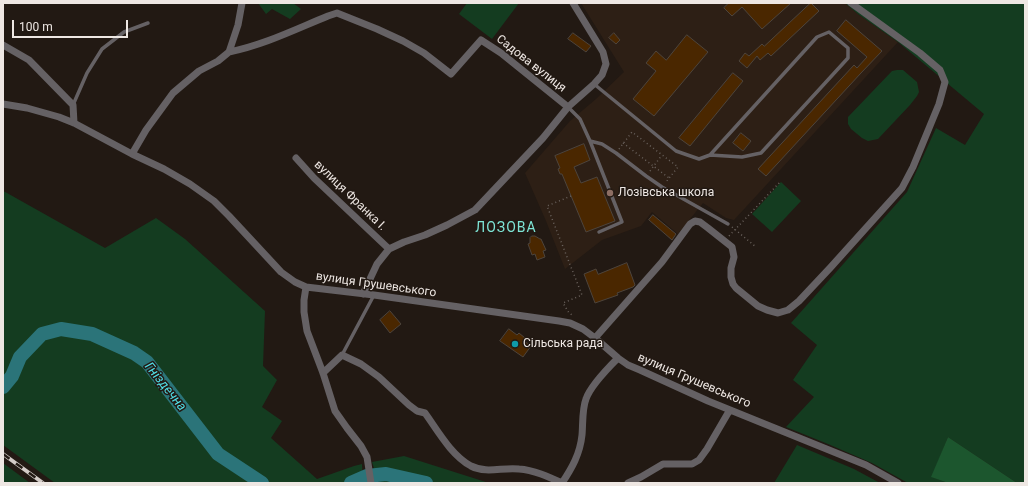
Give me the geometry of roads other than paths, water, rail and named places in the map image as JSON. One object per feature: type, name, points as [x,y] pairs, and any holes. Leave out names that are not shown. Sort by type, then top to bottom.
[{"type":"street","points":[[132,154],[146,130],[173,93],[199,71],[218,61],[229,52],[238,25],[242,3]]},
{"type":"street","points":[[363,294],[377,264],[389,249],[425,235],[475,210],[543,138],[568,107],[602,75],[606,64],[603,52],[573,3]]},
{"type":"street","points":[[595,338],[662,262],[690,224],[695,221],[700,222],[732,247],[734,257],[730,277],[732,284],[758,306],[778,313],[788,310],[799,301],[902,188],[913,168],[939,104],[945,82],[940,70],[920,53],[852,3]]},
{"type":"street","name":"Садова вулиця","points":[[229,52],[245,49],[337,13],[403,41],[424,53],[451,74],[481,40],[501,53],[568,107]]},
{"type":"street","points":[[3,45],[29,60],[73,105],[74,123]]},
{"type":"street","name":"вулиця Грушевського","points":[[3,104],[27,108],[74,123],[190,184],[214,202],[229,216],[281,272],[295,282],[306,287],[374,295],[559,321],[570,324],[582,329],[595,338],[628,365],[730,410],[866,465],[898,483]]},
{"type":"street","name":"вулиця Франка І.","points":[[296,158],[314,178],[389,249]]},
{"type":"street","points":[[306,287],[304,312],[307,330],[335,411],[346,428],[361,446],[367,457],[371,483]]},
{"type":"street","points":[[323,373],[342,355],[361,364],[379,376],[409,405],[425,413],[457,455],[470,465],[482,470],[509,468],[520,469],[535,472],[562,483],[578,456],[582,437],[585,400],[589,392],[618,358]]},
{"type":"street","points":[[628,483],[641,478],[663,464],[692,464],[699,460],[730,410]]},
{"type":"lane","points":[[73,105],[87,73],[102,49],[124,32],[148,23]]},
{"type":"lane","points":[[594,84],[676,151],[699,159],[710,155],[742,157],[761,153],[848,58],[848,48],[829,32],[816,37],[710,155]]},
{"type":"lane","points":[[568,107],[580,120],[590,141],[622,222],[599,232]]},
{"type":"lane","points":[[590,141],[602,144],[662,187],[728,224]]},
{"type":"lane","points":[[342,355],[374,295]]},
{"type":"waterway","name":"Гніздечна","points":[[3,387],[12,376],[20,357],[42,334],[61,329],[92,334],[134,353],[147,362],[218,454],[262,483]]},
{"type":"waterway","name":"Гніздечна","points":[[351,483],[367,476],[386,474],[426,483]]},
{"type":"railway","points":[[3,454],[43,483]]},
{"type":"place","name":"Лозівська школа","points":[[610,193]]},
{"type":"place","name":"Сільська рада","points":[[515,344]]},
{"type":"district","name":"ЛОЗОВА","points":[[506,228]]}]
